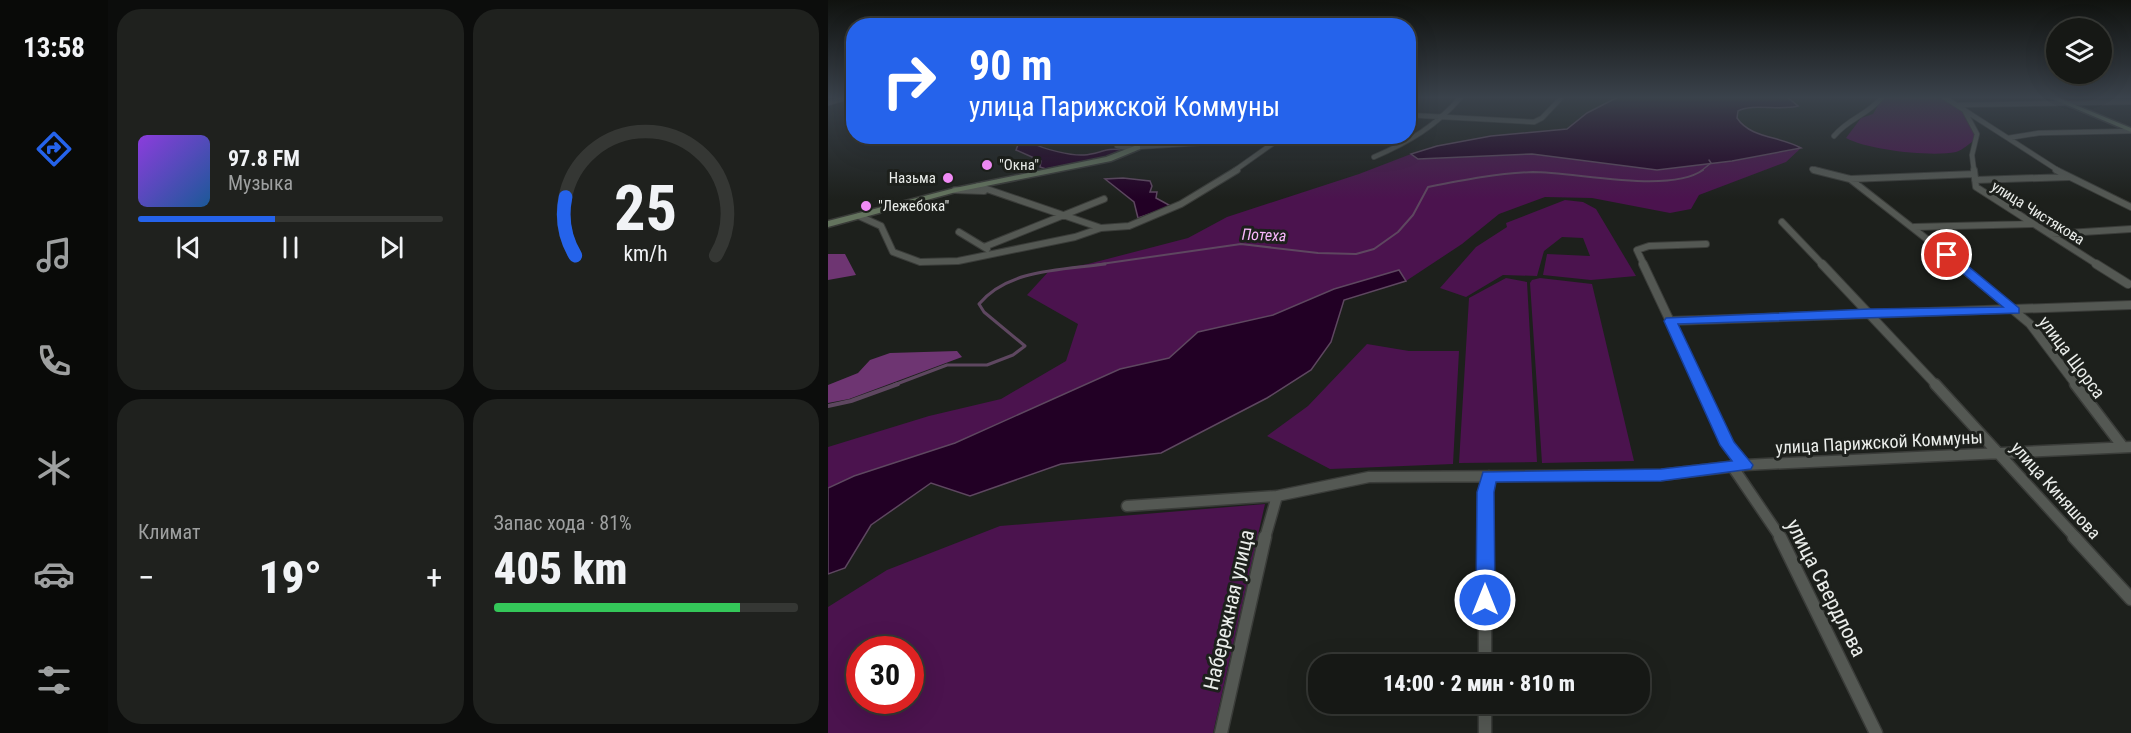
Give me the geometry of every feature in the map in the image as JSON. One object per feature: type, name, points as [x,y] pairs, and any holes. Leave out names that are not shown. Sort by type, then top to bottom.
[{"type":"street","points":[[1834,136],[1838,131]]},
{"type":"street","name":"улица Чистякова","points":[[1975,131],[1976,145],[1972,155],[1978,189],[2128,284]]},
{"type":"street","points":[[1998,131],[2038,160],[2131,207]]},
{"type":"street","points":[[2008,138],[2038,133],[2121,131]]},
{"type":"street","points":[[1117,144],[1116,146],[1136,148],[1189,144]]},
{"type":"street","points":[[828,224],[955,190],[1108,159],[1142,144]]},
{"type":"street","points":[[859,216],[881,226],[893,252],[920,262],[958,261],[1074,237],[1101,228],[1129,226],[1192,196],[1259,156],[1274,144]]},
{"type":"street","points":[[1374,157],[1406,144]]},
{"type":"street","points":[[1812,170],[1850,178],[2073,176]]},
{"type":"street","name":"улица Щорса","points":[[1850,178],[1914,227],[2030,324],[2127,447]]},
{"type":"street","points":[[978,186],[987,191],[1101,228]]},
{"type":"street","points":[[955,190],[987,191]]},
{"type":"street","points":[[984,247],[1104,199]]},
{"type":"street","name":"улица Киняшова","points":[[1782,222],[2001,453],[2131,599]]},
{"type":"street","points":[[1914,227],[2032,224]]},
{"type":"street","points":[[2049,234],[2131,229]]},
{"type":"street","points":[[959,232],[992,253]]},
{"type":"street","points":[[1706,244],[1649,246],[1637,250],[1728,445],[1745,465]]},
{"type":"street","points":[[1670,321],[2131,305]]},
{"type":"street","name":"улица Парижской Коммуны","points":[[1127,506],[1277,496],[1369,477],[1661,475],[1745,465],[2127,447]]},
{"type":"street","name":"улица Свердлова","points":[[1732,466],[1784,542],[1876,733]]},
{"type":"street","points":[[1485,654],[1485,492],[1489,476]]},
{"type":"street","name":"Набережная улица","points":[[1221,733],[1273,503],[1277,496]]},
{"type":"street","points":[[1485,714],[1485,733]]},
{"type":"shaded area","points":[[1543,131],[1752,131],[1801,148],[1732,161],[1657,170],[1532,154],[1418,159],[1411,154],[1437,146],[1491,136]]},
{"type":"shaded area","points":[[1851,131],[1973,131],[1976,139],[1956,152],[1931,154],[1884,149],[1846,138]]},
{"type":"shaded area","points":[[1018,144],[1035,144],[1043,148],[1079,155],[1112,149],[1122,150],[1109,157],[1046,169],[1040,167],[1041,161],[1016,150]]},
{"type":"shaded area","points":[[1801,148],[1786,162],[1699,195],[1691,209],[1670,213],[1592,198],[1545,197],[1499,214],[1462,244],[1406,281],[1399,270],[1334,289],[1273,315],[1198,332],[1169,358],[1120,369],[955,443],[854,476],[828,488],[828,447],[929,416],[1001,399],[1066,361],[1078,324],[1027,295],[1049,271],[1088,264],[1188,238],[1227,217],[1359,174],[1411,154],[1418,159],[1532,154],[1711,163]]},
{"type":"shaded area","points":[[1105,179],[1150,181],[1152,186],[1150,192],[1157,192],[1156,198],[1169,205],[1167,208],[1138,218],[1134,202]]},
{"type":"shaded area","points":[[1565,200],[1583,202],[1596,209],[1636,276],[1591,280],[1543,275],[1547,254],[1590,256],[1583,238],[1562,237],[1544,251],[1537,276],[1503,275],[1466,297],[1440,288],[1476,247],[1507,227],[1506,223]]},
{"type":"shaded area","points":[[828,254],[845,254],[856,275],[828,280]]},
{"type":"shaded area","points":[[1399,270],[1406,281],[1344,300],[1331,342],[1311,370],[1267,398],[1161,453],[1061,464],[970,496],[931,483],[871,525],[845,568],[828,574],[828,488],[854,476],[955,443],[1120,369],[1169,358],[1198,332],[1273,315],[1334,289]]},
{"type":"shaded area","points":[[1506,278],[1527,282],[1537,462],[1459,463],[1469,298]]},
{"type":"shaded area","points":[[1540,278],[1592,284],[1634,461],[1542,463],[1530,283]]},
{"type":"shaded area","points":[[1367,344],[1409,351],[1459,351],[1453,464],[1330,469],[1267,436],[1308,406]]},
{"type":"shaded area","points":[[957,351],[962,357],[849,399],[828,403],[828,385],[858,373],[870,360],[890,353]]},
{"type":"shaded area","points":[[1265,504],[1213,733],[828,733],[828,607],[887,570],[1000,526]]},
{"type":"waterway","name":"Потеха","points":[[1701,171],[1711,163],[1709,160]]},
{"type":"waterway","name":"Потеха","points":[[1094,265],[1241,244],[1318,253],[1356,254],[1374,249],[1398,232],[1413,215],[1428,187],[1480,177],[1533,172],[1646,181],[1688,177],[1701,171]]},
{"type":"waterway","name":"Потеха","points":[[894,385],[947,365],[987,365],[1013,355],[1025,346],[984,312],[979,304],[991,292],[1005,284],[1037,273],[1105,264]]},
{"type":"waterway","name":"Потеха","points":[[828,406],[851,401],[898,384]]},
{"type":"place","name":"\"Окна\"","points":[[987,165]]},
{"type":"place","name":"Назьма","points":[[948,178]]},
{"type":"place","name":"\"Лежебока\"","points":[[866,206]]},
{"type":"route","points":[[1485,600],[1485,492],[1489,476],[1661,475],[1745,465],[1728,445],[1670,321],[1696,318],[2014,310],[1947,255]]}]
